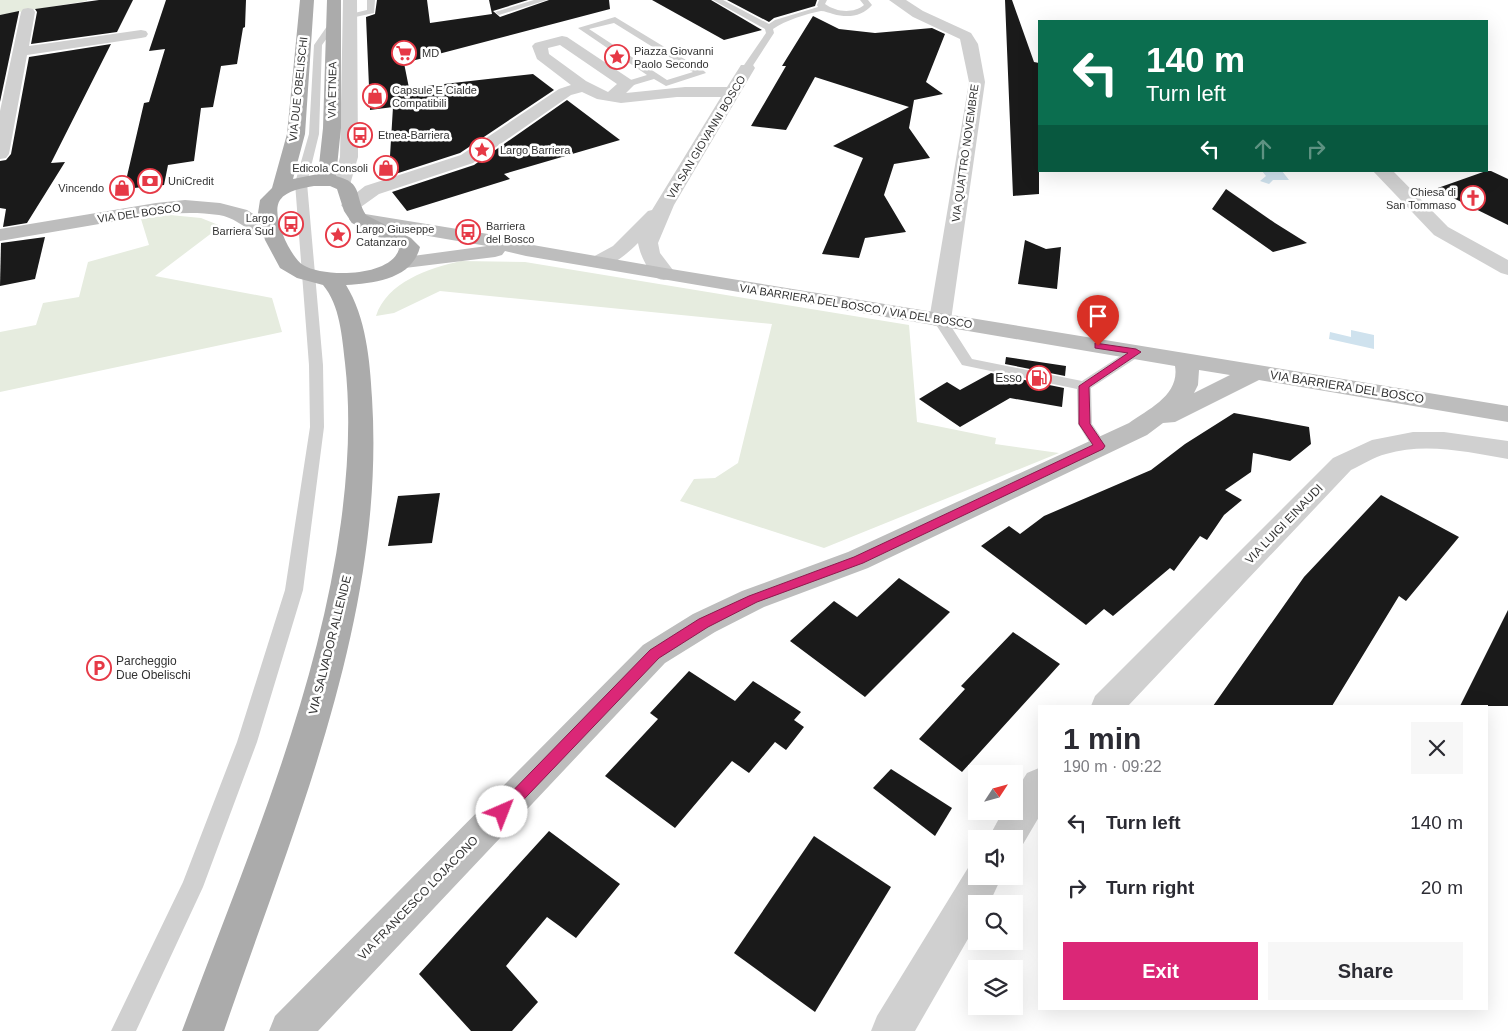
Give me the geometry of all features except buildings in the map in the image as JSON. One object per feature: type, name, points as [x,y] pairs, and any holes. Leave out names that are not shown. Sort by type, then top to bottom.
[{"type":"main road","name":"VIA DUE OBELISCHI","points":[[307,0],[296,134],[288,184],[270,200],[267,208],[273,235],[286,262],[293,268],[320,278]]},
{"type":"main road","name":"VIA ETNEA","points":[[334,0],[332,128],[327,162],[338,183]]},
{"type":"main road","points":[[288,184],[338,183],[349,191],[355,212],[373,228],[404,242],[410,247],[410,254],[370,291],[360,305],[351,325]]},
{"type":"main road","name":"VIA DEL BOSCO","points":[[0,235],[156,209],[185,206],[220,209],[240,214],[273,235]]},
{"type":"main road","points":[[355,212],[488,240],[526,250]]},
{"type":"main road","name":"VIA BARRIERA DEL BOSCO / VIA DEL BOSCO","points":[[526,250],[1186,360]]},
{"type":"main road","points":[[320,278],[358,278],[400,265],[480,252],[526,250]]},
{"type":"main road","name":"VIA SALVADOR ALLENDE","points":[[230,953],[302,754],[339,620],[355,532],[362,429],[360,384],[351,325],[340,288],[320,278]]},
{"type":"main road","name":"VIA BARRIERA DEL BOSCO","points":[[1186,360],[1508,414]]},
{"type":"main road","name":"VIA FRANCESCO LOJACONO","points":[[290,1031],[654,654],[704,623],[753,599],[858,560],[1138,429],[1176,400],[1185,386],[1188,376],[1186,360]]},
{"type":"main road","points":[[1138,429],[1257,372]]},
{"type":"main road","points":[[188,1031],[230,953]]},
{"type":"main road","points":[[203,1031],[230,953]]},
{"type":"street","points":[[338,183],[349,157],[350,0]]},
{"type":"street","name":"VIA QUATTRO NOVEMBRE","points":[[896,0],[918,14],[966,36],[970,44],[977,82],[940,320]]},
{"type":"street","points":[[0,154],[16,43],[28,12]]},
{"type":"street","points":[[16,43],[142,34]]},
{"type":"street","points":[[619,92],[594,93],[542,56],[540,46],[572,34],[619,92],[632,100],[669,92],[734,92]]},
{"type":"street","name":"VIA SAN GIOVANNI BOSCO","points":[[664,205],[748,68]]},
{"type":"street","points":[[355,212],[372,190],[467,159],[565,92],[584,87]]},
{"type":"street","points":[[338,183],[395,175],[459,157],[500,135]]},
{"type":"street","points":[[1383,172],[1441,231],[1508,269]]},
{"type":"street","points":[[598,262],[620,250],[664,205]]},
{"type":"street","points":[[664,205],[648,243],[650,254],[665,274]]},
{"type":"street","name":"VIA LUIGI EINAUDI","points":[[1107,705],[1342,464],[1380,446],[1420,440],[1457,441],[1508,450]]},
{"type":"street","points":[[1011,830],[1038,786]]},
{"type":"street","points":[[892,1031],[979,885]]},
{"type":"lane","points":[[349,17],[371,11],[371,0]]},
{"type":"lane","points":[[499,12],[544,0]]},
{"type":"lane","points":[[717,0],[769,28]]},
{"type":"lane","points":[[769,28],[778,22],[824,4],[840,13],[859,12],[868,5],[864,0]]},
{"type":"lane","points":[[572,34],[615,20],[701,72],[666,83],[619,92]]},
{"type":"lane","points":[[123,1031],[192,887],[247,742],[294,590],[317,427],[316,365],[311,311],[320,278],[288,184],[314,134],[318,45],[333,24]]},
{"type":"lane","points":[[304,28],[318,45]]},
{"type":"lane","points":[[748,68],[770,33],[769,28]]},
{"type":"lane","points":[[572,34],[666,83]]},
{"type":"lane","points":[[619,92],[655,76]]},
{"type":"lane","points":[[940,320],[967,362],[1084,386],[1136,352]]},
{"type":"lane","points":[[1084,386],[1085,424],[1099,446]]},
{"type":"shaded area","points":[[0,0],[87,0],[87,1],[0,15]]},
{"type":"shaded area","points":[[170,215],[201,218],[221,226],[155,276],[272,298],[282,332],[0,392],[0,332],[36,325],[43,303],[79,297],[88,262],[149,245],[141,219]]},
{"type":"shaded area","points":[[461,261],[525,262],[909,325],[917,422],[996,438],[995,444],[1059,453],[824,548],[680,501],[694,479],[715,478],[738,463],[772,324],[440,291],[394,313],[376,316],[381,304],[389,294],[411,278]]},
{"type":"water","points":[[1263,172],[1283,172],[1289,180],[1273,180],[1269,184],[1260,181],[1266,176]]},
{"type":"water","points":[[1351,330],[1374,335],[1374,349],[1329,339],[1330,332],[1351,337]]},
{"type":"place","name":"MD","points":[[404,53]]},
{"type":"place","name":"Piazza Giovanni Paolo Secondo","points":[[617,57]]},
{"type":"place","name":"Capsule E Cialde Compatibili","points":[[375,96]]},
{"type":"place","name":"Etnea-Barriera","points":[[360,135]]},
{"type":"place","name":"Largo Barriera","points":[[482,150]]},
{"type":"place","name":"Edicola Consoli","points":[[386,168]]},
{"type":"place","name":"UniCredit","points":[[150,181]]},
{"type":"place","name":"Vincendo","points":[[122,188]]},
{"type":"place","name":"Chiesa di San Tommaso","points":[[1473,198]]},
{"type":"place","name":"Largo Barriera Sud","points":[[291,224]]},
{"type":"place","name":"Barriera del Bosco","points":[[468,232]]},
{"type":"place","name":"Largo Giuseppe Catanzaro","points":[[338,235]]},
{"type":"place","name":"Esso","points":[[1039,378]]},
{"type":"place","name":"Parcheggio Due Obelischi","points":[[99,668]]},
{"type":"route","points":[[502,812],[654,654],[704,623],[753,599],[858,560],[1099,446],[1085,424],[1084,386],[1136,352],[1098,346]]}]
